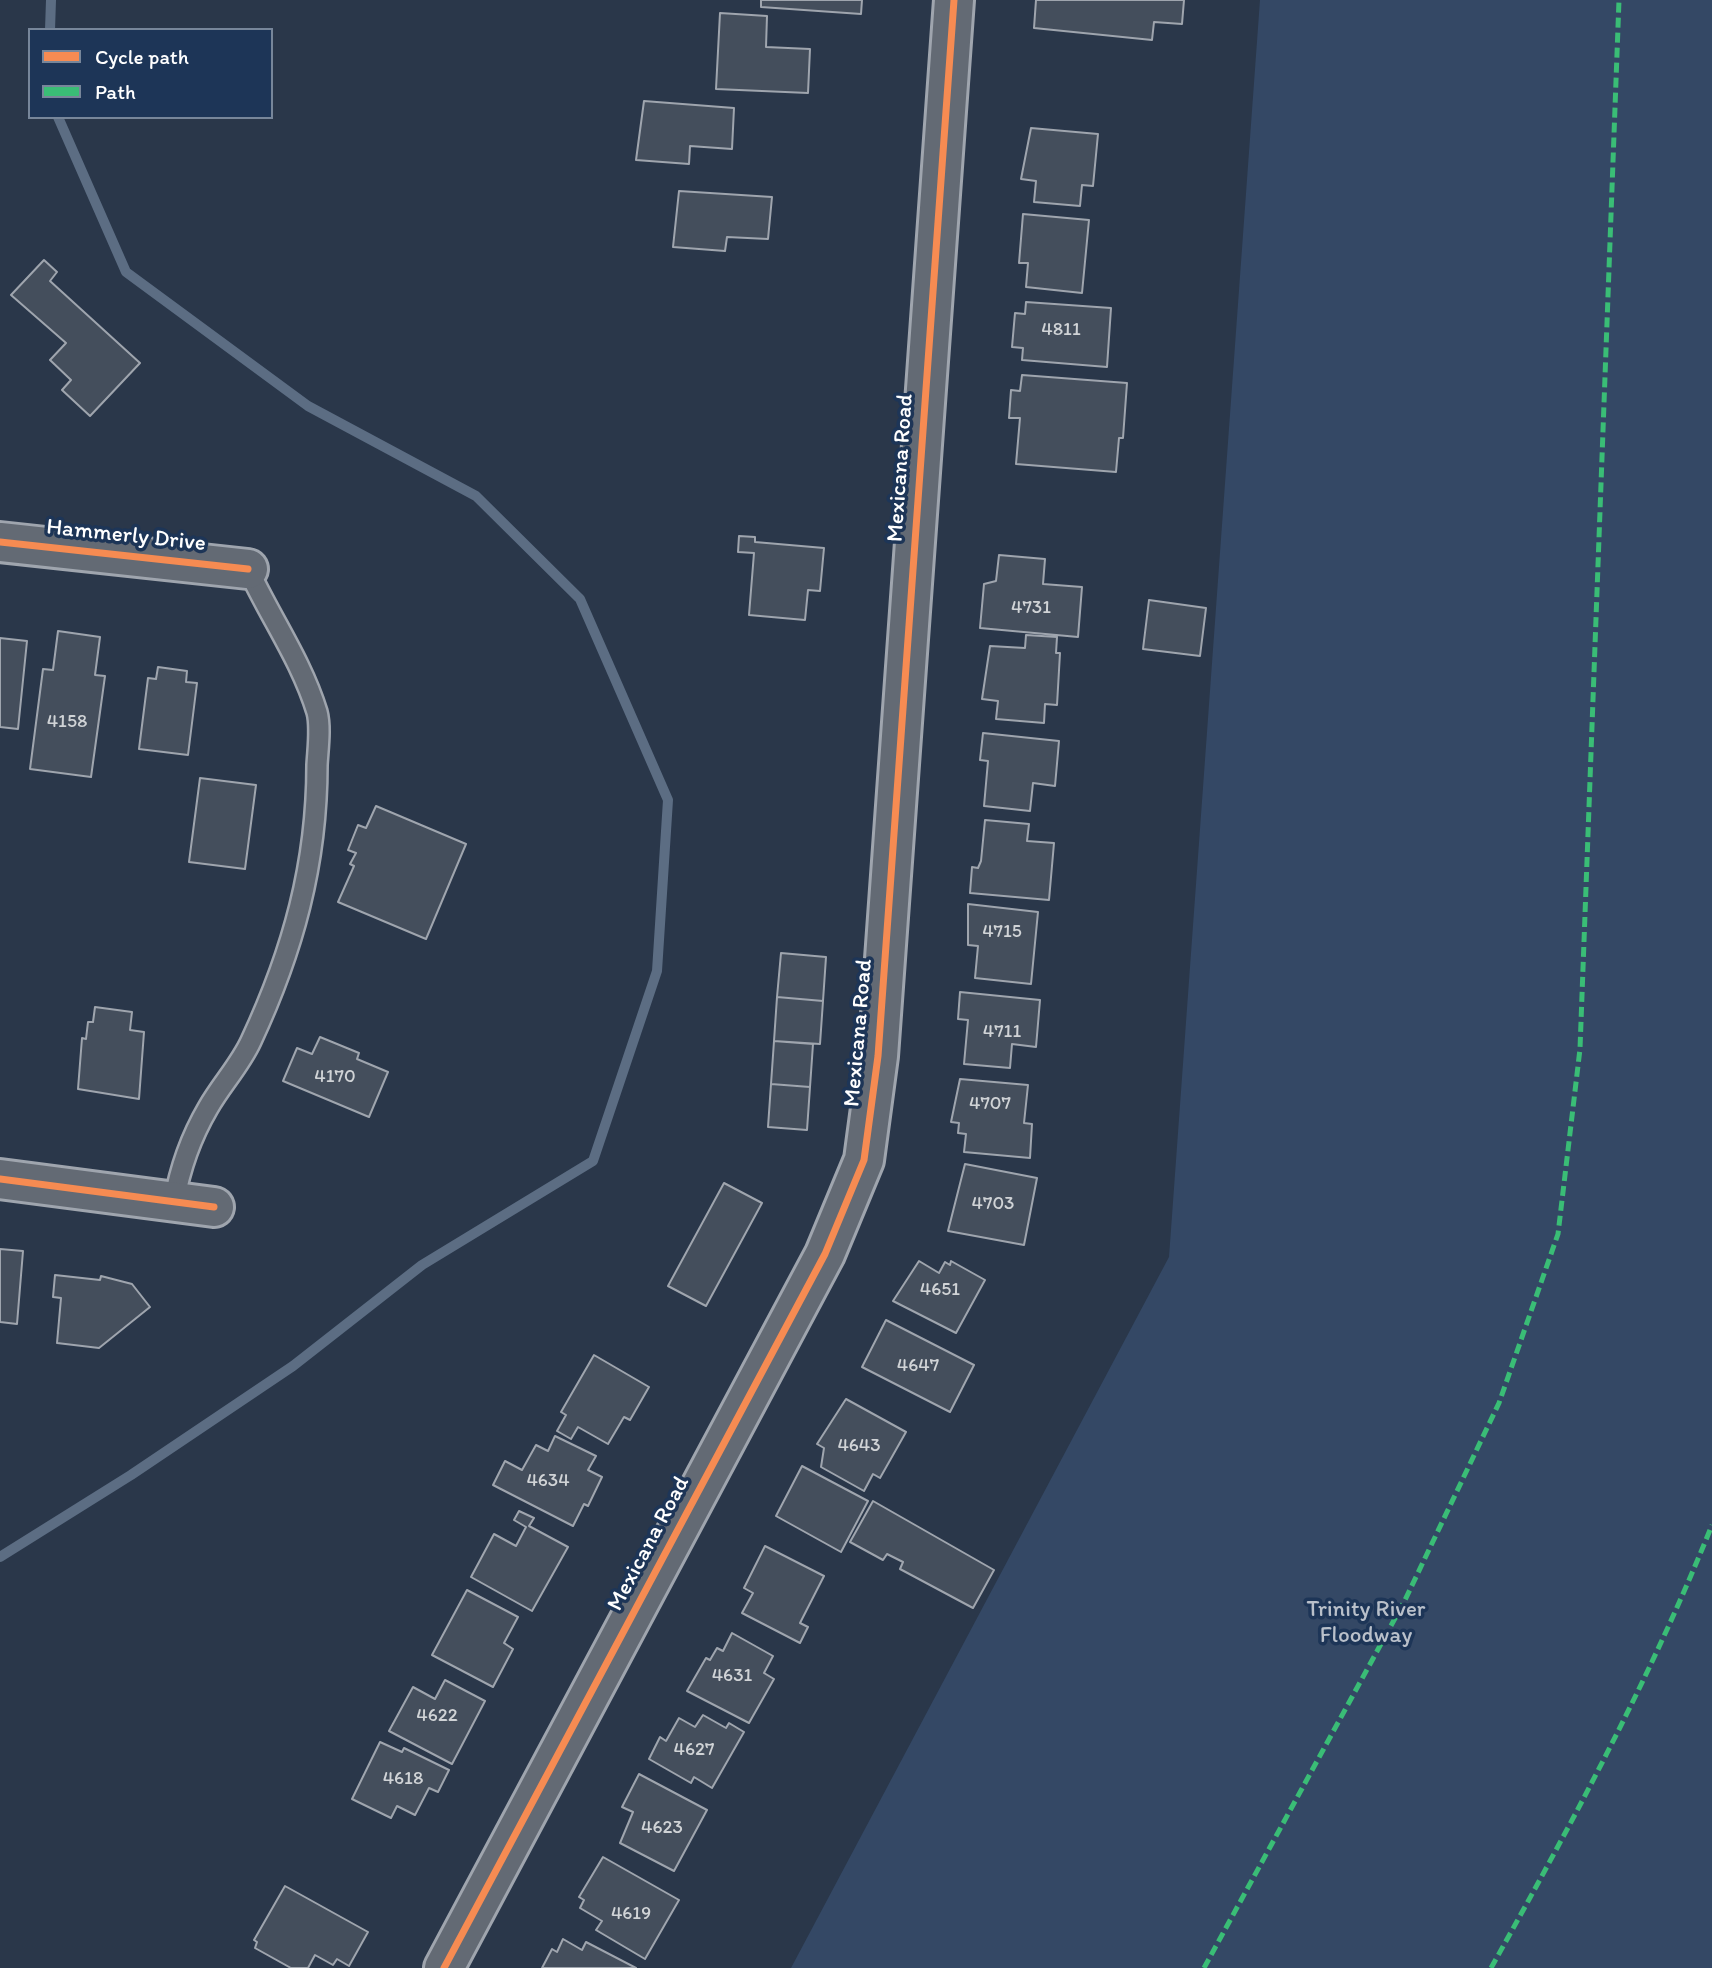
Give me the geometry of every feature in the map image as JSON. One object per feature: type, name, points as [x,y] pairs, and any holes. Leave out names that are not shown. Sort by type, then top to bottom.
[{"type":"street","name":"Mexicana Road","points":[[444,1968],[825,1254],[864,1160],[878,1056],[954,0]]},
{"type":"street","name":"Hammerly Drive","points":[[0,542],[248,569]]},
{"type":"street","points":[[0,1179],[214,1207]]},
{"type":"lane","points":[[174,1202],[180,1169],[208,1108],[250,1044],[282,967],[307,879],[317,787],[318,715],[297,658],[270,616],[248,569]]},
{"type":"green space","name":"Trinity River Floodway","points":[[1260,0],[1712,0],[1712,1968],[791,1968],[1169,1257]]},
{"type":"building","points":[[761,0],[862,0],[861,14],[761,7]]},
{"type":"building","points":[[1036,0],[1184,0],[1182,24],[1154,22],[1152,40],[1034,28]]},
{"type":"building","points":[[720,13],[767,16],[766,47],[810,49],[808,93],[716,89]]},
{"type":"building","points":[[644,101],[734,108],[732,149],[690,146],[689,164],[636,160]]},
{"type":"building","points":[[1031,128],[1098,134],[1093,186],[1082,185],[1080,206],[1034,202],[1036,181],[1021,179]]},
{"type":"building","points":[[679,191],[772,197],[768,239],[727,237],[725,251],[673,247]]},
{"type":"building","points":[[1023,214],[1089,220],[1082,293],[1026,287],[1028,263],[1019,263]]},
{"type":"building","points":[[44,260],[57,272],[50,281],[140,363],[90,416],[62,390],[71,380],[50,360],[66,343],[11,295]]},
{"type":"building","points":[[1026,302],[1111,308],[1107,367],[1022,360],[1023,348],[1012,347],[1015,313],[1025,314]]},
{"type":"building","points":[[1022,375],[1127,383],[1123,438],[1119,438],[1116,472],[1016,464],[1020,418],[1009,418],[1011,390],[1020,391]]},
{"type":"building","points":[[739,536],[755,537],[755,542],[824,548],[820,591],[808,590],[805,620],[749,615],[754,553],[738,552]]},
{"type":"building","points":[[999,555],[1045,559],[1043,584],[1082,587],[1078,637],[980,628],[984,584],[996,581]]},
{"type":"building","points":[[1149,600],[1206,608],[1200,656],[1143,649]]},
{"type":"building","points":[[58,631],[100,637],[95,675],[105,676],[91,777],[30,769],[43,669],[53,670]]},
{"type":"building","points":[[1026,635],[1057,637],[1056,653],[1060,653],[1057,705],[1045,704],[1044,723],[996,719],[998,701],[982,699],[990,646],[1025,648]]},
{"type":"building","points":[[0,638],[27,641],[18,729],[0,727]]},
{"type":"building","points":[[158,667],[187,671],[186,682],[197,683],[188,755],[139,749],[148,678],[156,679]]},
{"type":"building","points":[[983,733],[1059,741],[1055,786],[1033,783],[1030,811],[984,806],[988,761],[980,760]]},
{"type":"building","points":[[200,778],[256,785],[245,869],[189,862]]},
{"type":"building","points":[[376,806],[466,844],[426,939],[338,902],[354,866],[350,864],[356,853],[348,850],[358,825],[366,828]]},
{"type":"building","points":[[985,820],[1029,824],[1027,841],[1054,843],[1049,900],[970,893],[972,867],[978,868],[981,861]]},
{"type":"building","points":[[968,904],[1038,912],[1031,984],[975,978],[978,946],[968,945]]},
{"type":"building","points":[[781,953],[826,957],[823,1001],[777,997]]},
{"type":"building","points":[[960,992],[1040,1000],[1036,1047],[1012,1044],[1010,1068],[964,1064],[968,1020],[958,1019]]},
{"type":"building","points":[[777,997],[823,1001],[820,1044],[774,1041]]},
{"type":"building","points":[[95,1007],[132,1012],[130,1030],[144,1032],[139,1099],[78,1089],[82,1038],[86,1039],[88,1022],[93,1022]]},
{"type":"building","points":[[320,1037],[359,1053],[357,1059],[388,1072],[369,1117],[283,1081],[297,1048],[312,1054]]},
{"type":"building","points":[[774,1041],[813,1044],[810,1087],[771,1084]]},
{"type":"building","points":[[960,1079],[1028,1085],[1024,1123],[1032,1124],[1030,1158],[964,1152],[966,1134],[958,1133],[959,1123],[951,1122]]},
{"type":"building","points":[[771,1084],[810,1087],[807,1130],[768,1127]]},
{"type":"building","points":[[965,1164],[1037,1178],[1024,1245],[948,1231]]},
{"type":"building","points":[[724,1183],[762,1203],[706,1306],[668,1286]]},
{"type":"building","points":[[0,1249],[23,1251],[17,1324],[0,1322]]},
{"type":"building","points":[[919,1261],[939,1273],[945,1262],[950,1265],[951,1261],[985,1280],[956,1333],[893,1301]]},
{"type":"building","points":[[55,1275],[100,1280],[101,1276],[132,1284],[150,1307],[99,1348],[57,1343],[61,1298],[53,1297]]},
{"type":"building","points":[[886,1320],[974,1365],[950,1412],[862,1367]]},
{"type":"building","points":[[594,1355],[649,1387],[630,1420],[624,1417],[608,1444],[578,1427],[571,1439],[557,1431],[566,1415],[561,1412]]},
{"type":"building","points":[[846,1399],[906,1432],[880,1478],[873,1474],[864,1491],[821,1467],[824,1448],[817,1444]]},
{"type":"building","points":[[555,1436],[596,1456],[588,1470],[602,1477],[588,1506],[584,1504],[573,1526],[493,1485],[505,1461],[522,1470],[536,1445],[548,1451]]},
{"type":"building","points":[[802,1466],[868,1501],[841,1552],[776,1516]]},
{"type":"building","points":[[873,1501],[994,1570],[973,1608],[900,1569],[903,1562],[887,1554],[883,1560],[850,1542]]},
{"type":"building","points":[[519,1511],[534,1518],[529,1526],[568,1547],[532,1611],[471,1577],[494,1534],[516,1546],[526,1527],[514,1520]]},
{"type":"building","points":[[765,1546],[824,1576],[800,1623],[808,1627],[800,1643],[742,1613],[753,1593],[744,1588]]},
{"type":"building","points":[[467,1590],[518,1617],[504,1643],[513,1649],[493,1687],[432,1655]]},
{"type":"building","points":[[732,1633],[773,1656],[764,1673],[774,1679],[749,1723],[687,1691],[706,1658],[710,1660],[717,1648],[723,1651]]},
{"type":"building","points":[[445,1680],[485,1701],[452,1764],[389,1731],[413,1687],[435,1699]]},
{"type":"building","points":[[703,1715],[726,1728],[729,1723],[744,1732],[712,1788],[694,1777],[691,1783],[649,1759],[660,1737],[666,1741],[679,1718],[695,1727]]},
{"type":"building","points":[[380,1742],[402,1752],[404,1748],[449,1770],[438,1792],[429,1788],[415,1815],[397,1806],[391,1818],[352,1799]]},
{"type":"building","points":[[639,1774],[707,1810],[674,1871],[620,1843],[633,1812],[622,1807]]},
{"type":"building","points":[[603,1857],[679,1900],[645,1959],[596,1930],[602,1921],[580,1908],[584,1900],[579,1897]]},
{"type":"building","points":[[285,1886],[368,1932],[349,1966],[337,1959],[333,1965],[315,1955],[308,1968],[291,1968],[255,1948],[257,1942],[254,1940]]},
{"type":"building","points":[[563,1939],[582,1950],[586,1942],[636,1968],[542,1968],[552,1949],[557,1952]]},
{"type":"waterway","points":[[50,28],[51,0]]},
{"type":"waterway","points":[[0,1557],[131,1475],[293,1366],[422,1265],[593,1161],[657,971],[668,800],[580,599],[476,496],[308,406],[126,272],[59,119]]},
{"type":"marked path","points":[[1204,1968],[1405,1600],[1499,1403],[1558,1234],[1580,1049],[1619,0]]},
{"type":"marked path","points":[[1491,1968],[1609,1750],[1663,1639],[1712,1525]]},
{"type":"cycle path","points":[[444,1968],[825,1254],[864,1160],[878,1056],[954,0]]},
{"type":"cycle path","points":[[0,542],[248,569]]},
{"type":"cycle path","points":[[0,1179],[214,1207]]}]
